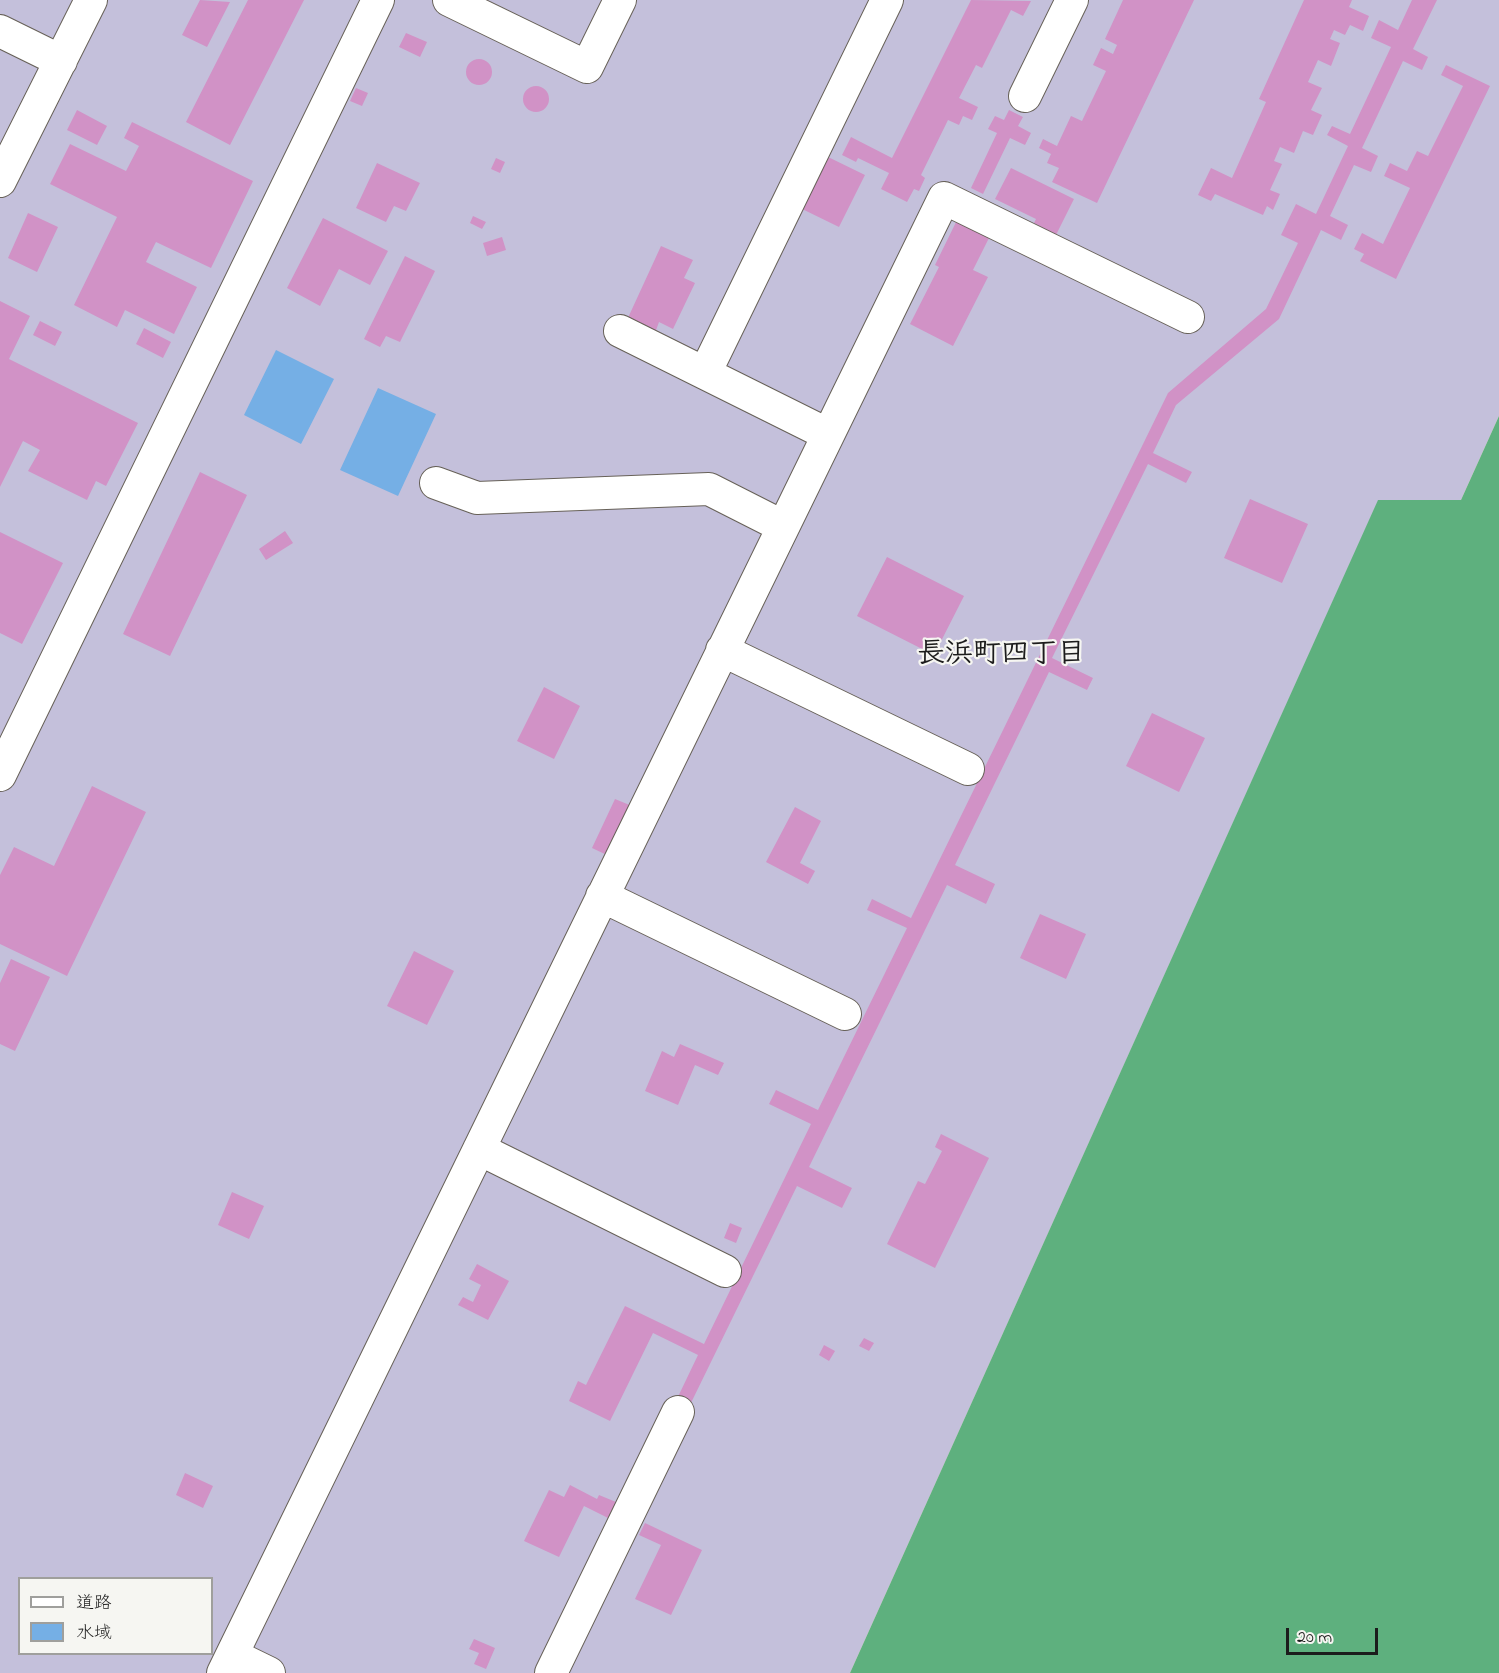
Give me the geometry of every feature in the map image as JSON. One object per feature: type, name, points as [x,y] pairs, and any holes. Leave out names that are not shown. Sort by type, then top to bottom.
[{"type":"lane","points":[[0,182],[91,0]]},
{"type":"lane","points":[[0,775],[378,0]]},
{"type":"lane","points":[[449,0],[587,67],[620,0]]},
{"type":"lane","points":[[705,373],[887,0]]},
{"type":"lane","points":[[1025,96],[1072,0]]},
{"type":"lane","points":[[0,31],[61,61]]},
{"type":"lane","points":[[268,1673],[227,1664],[944,198],[1188,317]]},
{"type":"lane","points":[[620,331],[827,434]]},
{"type":"lane","points":[[436,483],[477,498],[709,489],[782,526]]},
{"type":"lane","points":[[722,650],[968,769]]},
{"type":"lane","points":[[602,896],[844,1014]]},
{"type":"lane","points":[[479,1149],[725,1271]]},
{"type":"lane","points":[[551,1673],[678,1412]]},
{"type":"shaded area","points":[[0,0],[1499,0],[1499,416],[1461,500],[1378,501],[850,1673],[0,1673]]},
{"type":"green space","points":[[1499,416],[1499,1673],[850,1673],[1378,500],[1461,500]]},
{"type":"water","points":[[276,350],[334,379],[301,444],[244,415]]},
{"type":"water","points":[[378,388],[436,414],[398,496],[340,470]]},
{"type":"building","points":[[200,0],[230,2],[207,47],[182,35]]},
{"type":"building","points":[[248,0],[304,0],[230,145],[186,122]]},
{"type":"building","points":[[971,0],[1031,1],[1023,16],[1011,10],[982,68],[976,65],[959,98],[978,107],[972,120],[963,116],[959,125],[948,120],[921,175],[925,178],[919,191],[914,189],[907,202],[881,189],[889,173],[858,158],[856,162],[842,155],[851,137],[892,158]]},
{"type":"building","points":[[1123,0],[1194,0],[1097,203],[1052,182],[1059,168],[1047,163],[1051,154],[1039,148],[1043,139],[1057,146],[1071,116],[1082,121],[1106,71],[1093,65],[1101,48],[1113,54],[1117,45],[1105,39]]},
{"type":"building","points":[[1304,0],[1352,0],[1349,7],[1369,16],[1363,31],[1350,25],[1345,35],[1334,30],[1330,39],[1340,43],[1331,66],[1318,60],[1308,82],[1322,88],[1311,110],[1322,115],[1313,135],[1303,131],[1294,153],[1280,147],[1274,161],[1282,164],[1270,190],[1280,194],[1273,210],[1267,206],[1263,215],[1215,194],[1211,201],[1198,195],[1211,168],[1232,178],[1266,102],[1259,99]]},
{"type":"building","points":[[1412,0],[1437,0],[1413,49],[1428,57],[1422,70],[1403,61],[1362,148],[1378,156],[1371,172],[1354,165],[1330,216],[1348,225],[1341,240],[1321,230],[1279,319],[1176,405],[1153,453],[1192,472],[1186,483],[1148,464],[1052,658],[1093,678],[1087,690],[1049,672],[955,865],[995,884],[986,904],[947,885],[809,1167],[852,1188],[842,1208],[797,1186],[688,1409],[675,1403],[698,1355],[653,1333],[610,1421],[569,1401],[578,1381],[586,1385],[625,1306],[704,1344],[811,1124],[769,1104],[776,1090],[818,1110],[907,928],[867,910],[872,899],[911,918],[1168,393],[1266,309],[1298,243],[1281,235],[1296,204],[1316,214],[1348,146],[1327,135],[1332,126],[1350,134],[1391,47],[1371,38],[1379,20],[1398,30]]},
{"type":"building","points":[[406,33],[427,42],[420,57],[399,47]]},
{"type":"building","points":[[479,59],[488,63],[492,72],[488,81],[479,85],[470,81],[466,72],[470,63]]},
{"type":"building","points":[[1446,65],[1490,86],[1396,279],[1360,261],[1364,254],[1354,249],[1362,233],[1383,244],[1410,188],[1384,176],[1390,163],[1407,171],[1417,151],[1428,156],[1463,86],[1441,75]]},
{"type":"building","points":[[536,86],[545,90],[549,99],[545,108],[536,112],[527,108],[523,99],[527,90]]},
{"type":"building","points":[[356,88],[368,93],[362,106],[350,101]]},
{"type":"building","points":[[77,110],[107,126],[97,145],[67,130]]},
{"type":"building","points":[[1009,110],[1023,117],[1018,126],[1031,133],[1025,145],[1010,138],[983,194],[971,188],[997,133],[988,129],[995,116],[1004,120]]},
{"type":"building","points":[[132,122],[253,181],[211,268],[156,242],[146,262],[197,287],[174,334],[125,310],[117,327],[74,305],[117,217],[50,184],[70,144],[126,171],[139,146],[124,138]]},
{"type":"building","points":[[824,155],[865,175],[839,227],[798,207]]},
{"type":"building","points":[[496,158],[505,162],[500,173],[491,169]]},
{"type":"building","points":[[377,163],[420,183],[406,211],[394,206],[386,222],[356,208]]},
{"type":"building","points":[[1011,168],[1074,199],[1056,235],[1034,223],[1036,219],[995,199]]},
{"type":"building","points":[[28,213],[58,227],[37,272],[8,258]]},
{"type":"building","points":[[960,214],[993,230],[973,270],[988,277],[953,346],[910,324],[939,267],[935,265]]},
{"type":"building","points":[[473,216],[486,222],[482,229],[470,223]]},
{"type":"building","points":[[323,218],[388,251],[370,285],[339,269],[320,306],[287,288]]},
{"type":"building","points":[[502,237],[506,250],[487,256],[483,243]]},
{"type":"building","points":[[661,246],[693,260],[684,278],[695,283],[673,329],[659,322],[655,333],[627,320]]},
{"type":"building","points":[[405,256],[435,271],[400,342],[386,336],[380,347],[364,339]]},
{"type":"building","points":[[0,301],[30,316],[9,359],[138,423],[106,486],[96,481],[87,500],[28,471],[40,450],[23,441],[0,487]]},
{"type":"building","points":[[40,321],[62,332],[55,346],[33,335]]},
{"type":"building","points":[[144,328],[171,342],[163,358],[136,344]]},
{"type":"building","points":[[200,472],[247,495],[170,656],[123,634]]},
{"type":"building","points":[[1250,499],[1308,524],[1282,583],[1224,558]]},
{"type":"building","points":[[285,531],[293,543],[266,560],[259,549]]},
{"type":"building","points":[[0,532],[63,563],[22,644],[0,633]]},
{"type":"building","points":[[887,557],[964,596],[934,655],[857,616]]},
{"type":"building","points":[[544,687],[580,706],[554,759],[517,741]]},
{"type":"building","points":[[1152,713],[1205,738],[1179,792],[1126,766]]},
{"type":"building","points":[[92,786],[146,812],[67,976],[0,944],[0,875],[14,847],[54,866]]},
{"type":"building","points":[[615,799],[632,806],[609,856],[592,848]]},
{"type":"building","points":[[795,807],[821,821],[800,863],[815,871],[808,884],[766,862]]},
{"type":"building","points":[[1040,914],[1086,934],[1066,979],[1020,958]]},
{"type":"building","points":[[414,951],[454,971],[427,1025],[387,1006]]},
{"type":"building","points":[[11,959],[50,977],[15,1051],[0,1044],[0,983]]},
{"type":"building","points":[[680,1044],[724,1063],[718,1075],[695,1065],[678,1105],[645,1091],[662,1051],[674,1057]]},
{"type":"building","points":[[941,1134],[989,1158],[935,1268],[887,1244],[918,1181],[925,1184],[942,1151],[935,1147]]},
{"type":"building","points":[[232,1192],[264,1206],[249,1239],[218,1225]]},
{"type":"building","points":[[730,1223],[742,1228],[736,1243],[724,1238]]},
{"type":"building","points":[[477,1264],[509,1281],[488,1320],[458,1305],[463,1297],[473,1302],[481,1285],[469,1279]]},
{"type":"building","points":[[864,1338],[874,1343],[869,1351],[859,1346]]},
{"type":"building","points":[[824,1345],[835,1351],[829,1361],[819,1355]]},
{"type":"building","points":[[185,1473],[213,1486],[203,1508],[176,1495]]},
{"type":"building","points":[[570,1485],[597,1499],[599,1495],[616,1502],[608,1518],[584,1506],[559,1557],[524,1541],[549,1490],[564,1497]]},
{"type":"building","points":[[645,1523],[702,1550],[671,1615],[635,1599],[661,1545],[639,1535]]},
{"type":"building","points":[[474,1639],[495,1648],[486,1669],[474,1664],[479,1653],[469,1649]]},
{"type":"district","name":"長浜町四丁目","points":[[1001,656]]}]
